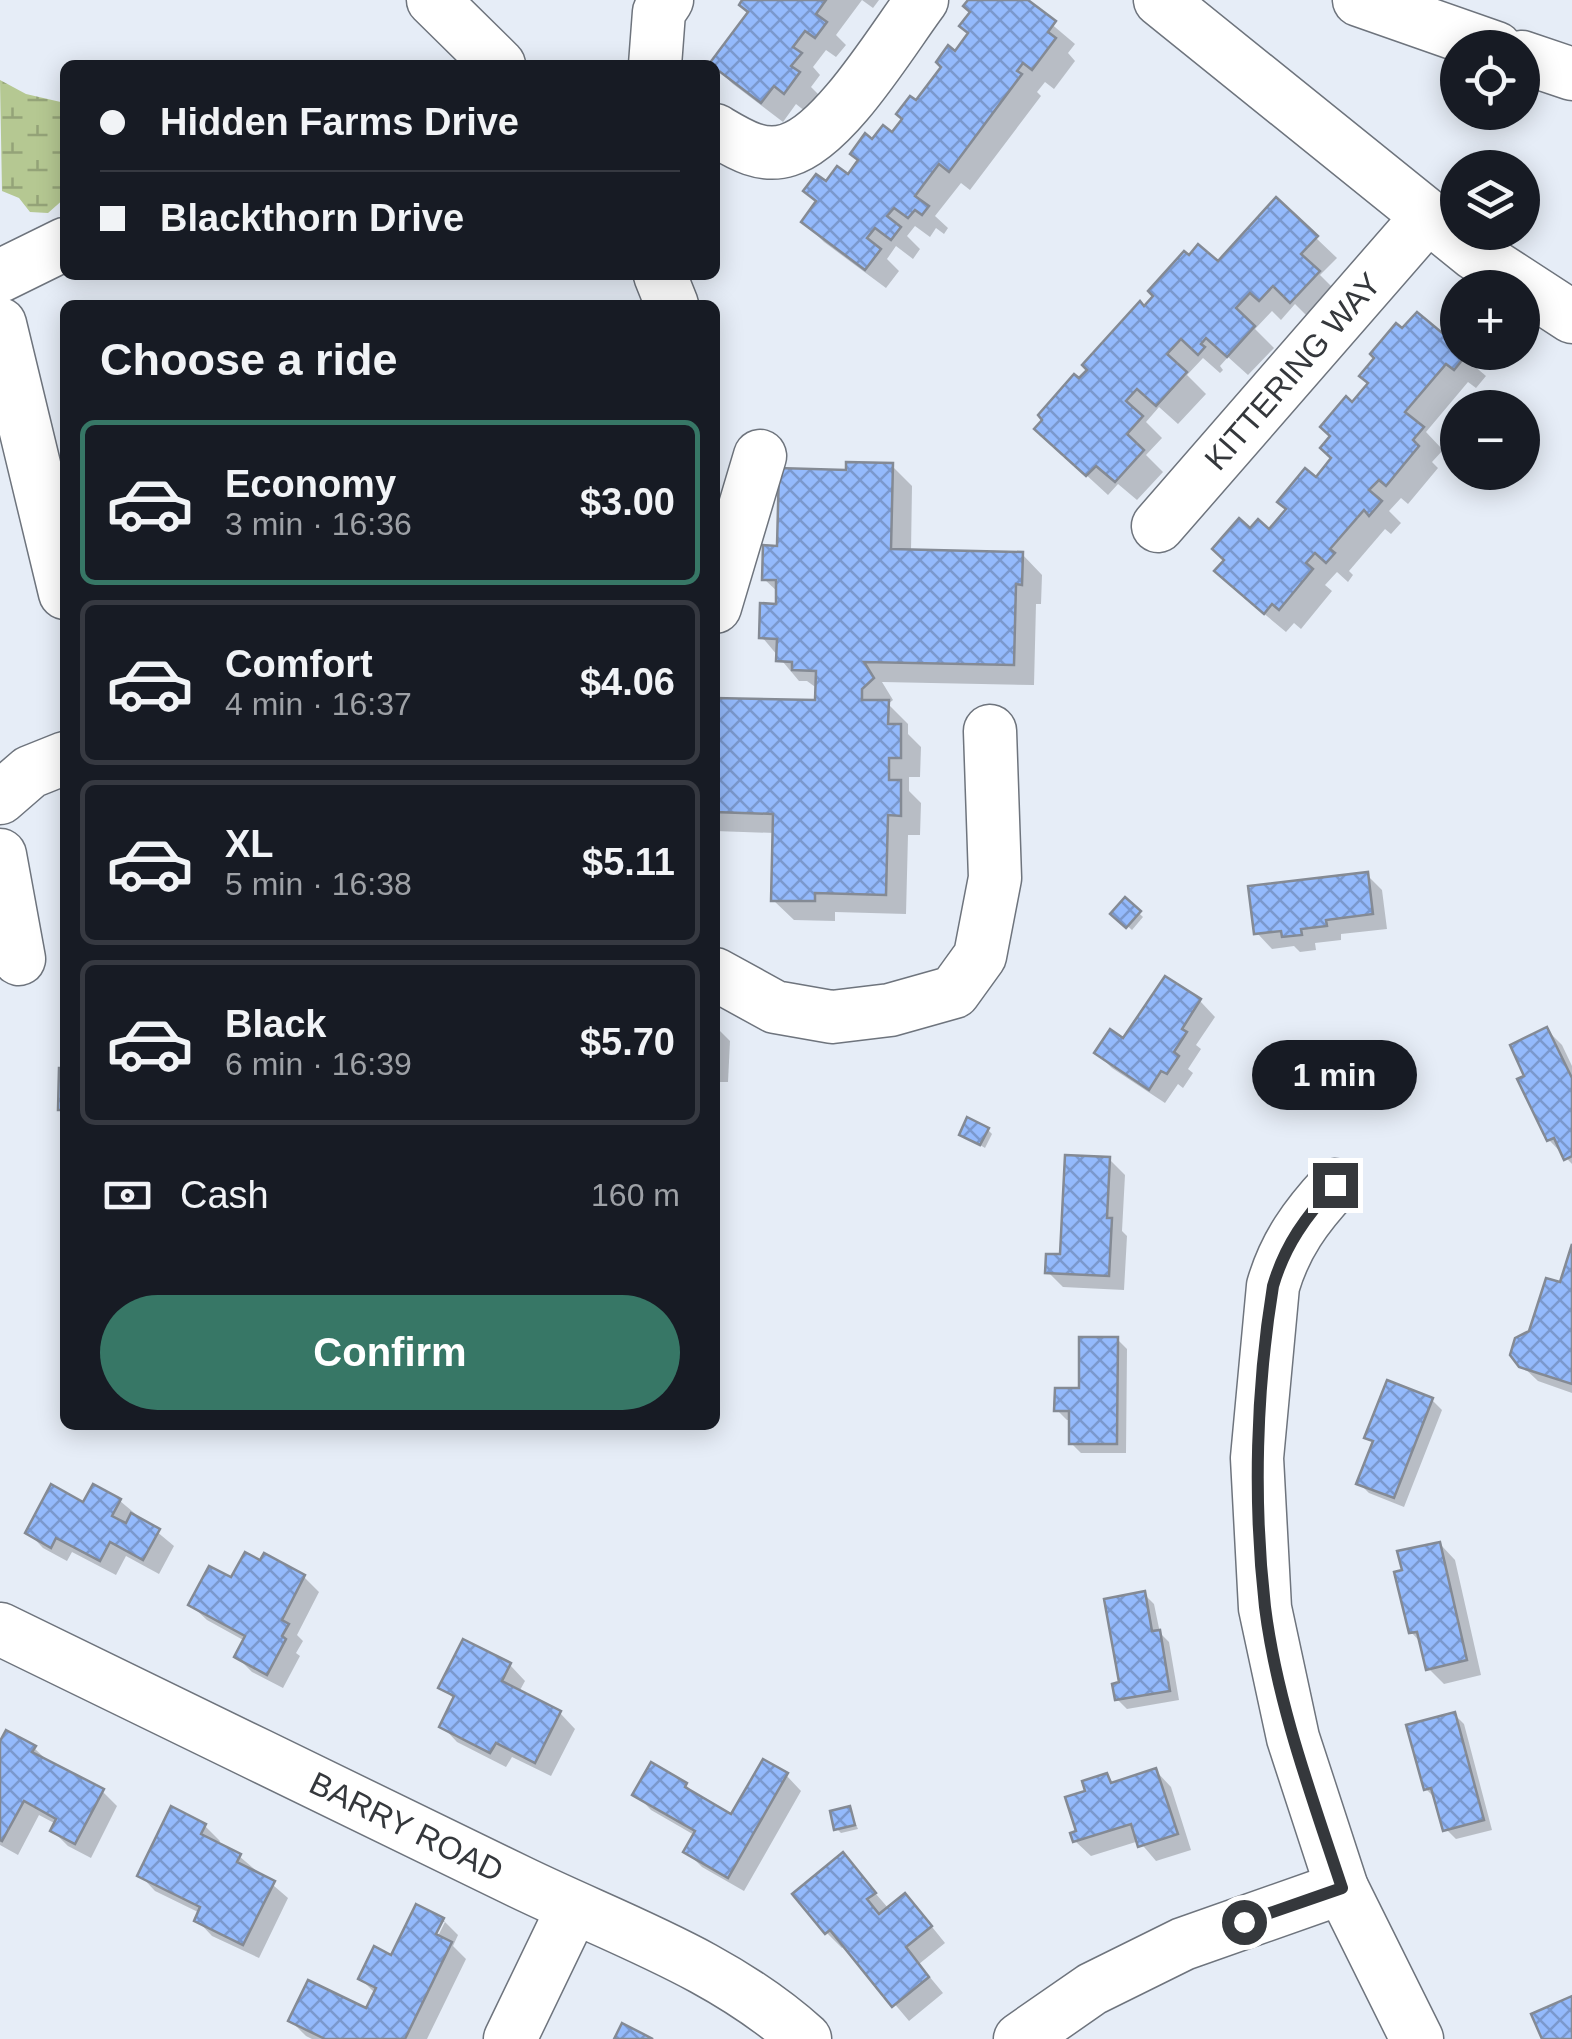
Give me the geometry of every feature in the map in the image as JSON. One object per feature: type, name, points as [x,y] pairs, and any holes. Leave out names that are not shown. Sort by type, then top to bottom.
[{"type":"street","points":[[433,0],[494,60]]},
{"type":"street","points":[[655,60],[660,12],[667,0]]},
{"type":"street","points":[[720,132],[760,152],[788,150],[814,135],[835,116],[922,0]]},
{"type":"street","points":[[1160,0],[1428,216],[1502,273],[1572,318]]},
{"type":"street","points":[[1359,0],[1445,30]]},
{"type":"street","points":[[1540,63],[1572,74]]},
{"type":"street","name":"KITTERING WAY","points":[[1158,526],[1428,216]]},
{"type":"street","points":[[0,276],[60,246]]},
{"type":"street","points":[[0,324],[21,493],[60,582]]},
{"type":"street","points":[[720,589],[760,456]]},
{"type":"street","points":[[720,977],[775,1007],[832,1017],[890,1010],[954,992],[980,956],[996,878],[990,731]]},
{"type":"street","points":[[0,798],[30,772],[60,760]]},
{"type":"street","points":[[0,854],[19,959]]},
{"type":"street","points":[[1335,1185],[1306,1216],[1282,1258],[1273,1286],[1257,1458],[1266,1608],[1294,1738],[1342,1888],[1417,2039]]},
{"type":"street","name":"BARRY ROAD","points":[[0,1629],[573,1908],[691,1960],[768,2007],[805,2039]]},
{"type":"street","points":[[1020,2039],[1092,1989],[1183,1944],[1342,1888]]},
{"type":"street","points":[[510,2039],[573,1908]]},
{"type":"green space","points":[[0,80],[26,94],[60,102],[60,202],[48,213],[30,212],[19,198],[2,191]]},
{"type":"building","points":[[742,0],[826,0],[816,14],[827,22],[815,38],[805,31],[793,47],[802,53],[791,66],[800,72],[784,94],[774,86],[761,103],[720,72],[720,60],[712,60],[748,12],[739,5]]},
{"type":"building","points":[[968,0],[1028,0],[1056,21],[1048,32],[1056,38],[1032,70],[1023,63],[1017,71],[1022,74],[949,172],[939,164],[915,196],[929,206],[922,215],[915,210],[908,218],[894,208],[887,216],[901,227],[891,240],[875,228],[867,238],[881,249],[865,270],[801,222],[816,201],[803,191],[816,174],[826,181],[837,166],[848,174],[858,160],[850,154],[865,133],[872,139],[883,125],[892,132],[902,119],[896,114],[910,96],[916,100],[941,67],[936,62],[948,45],[955,51],[968,33],[959,26],[970,12],[963,6]]},
{"type":"building","points":[[1276,197],[1318,236],[1301,254],[1320,271],[1290,303],[1273,286],[1259,301],[1250,293],[1236,308],[1255,326],[1227,357],[1206,338],[1198,355],[1181,339],[1167,354],[1187,372],[1156,406],[1137,389],[1126,401],[1143,416],[1127,434],[1144,450],[1115,482],[1096,466],[1086,476],[1034,429],[1042,420],[1038,415],[1074,374],[1079,378],[1087,370],[1082,365],[1140,301],[1144,306],[1153,296],[1148,291],[1184,251],[1189,255],[1198,244],[1218,261]]},
{"type":"building","points":[[1417,312],[1440,331],[1441,370],[1405,412],[1424,427],[1413,440],[1419,446],[1386,486],[1379,480],[1369,490],[1382,501],[1369,516],[1364,510],[1330,549],[1335,553],[1326,563],[1315,553],[1306,563],[1313,569],[1279,610],[1272,604],[1264,614],[1214,571],[1224,560],[1212,549],[1239,518],[1250,528],[1258,519],[1269,529],[1286,509],[1277,502],[1305,468],[1316,477],[1331,458],[1320,448],[1330,436],[1320,427],[1346,396],[1352,402],[1368,383],[1359,376],[1374,358],[1370,354],[1396,323],[1402,328]]},
{"type":"building","points":[[846,462],[893,463],[891,549],[1023,552],[1022,585],[1016,584],[1014,665],[864,662],[874,678],[862,689],[862,700],[889,700],[888,724],[901,724],[901,758],[889,758],[889,780],[901,780],[901,816],[888,815],[886,895],[815,893],[815,901],[771,901],[773,814],[720,812],[720,698],[815,700],[816,671],[792,670],[792,662],[776,661],[777,639],[759,638],[760,603],[776,604],[776,580],[762,580],[763,545],[777,546],[779,468],[846,470]]},
{"type":"building","points":[[1368,872],[1373,914],[1326,920],[1327,926],[1301,929],[1302,935],[1282,937],[1281,931],[1254,934],[1248,886]]},
{"type":"building","points":[[1125,897],[1141,911],[1126,928],[1110,914]]},
{"type":"building","points":[[1165,976],[1201,999],[1182,1029],[1187,1032],[1174,1052],[1179,1056],[1167,1074],[1161,1071],[1149,1090],[1094,1053],[1110,1029],[1123,1038]]},
{"type":"building","points":[[1547,1027],[1572,1078],[1572,1156],[1564,1160],[1554,1138],[1547,1141],[1517,1079],[1524,1076],[1510,1045]]},
{"type":"building","points":[[59,1068],[60,1068],[60,1110]]},
{"type":"building","points":[[967,1117],[989,1128],[980,1145],[959,1135]]},
{"type":"building","points":[[1065,1155],[1110,1157],[1109,1276],[1045,1273],[1046,1254],[1060,1254]]},
{"type":"building","points":[[1572,1244],[1572,1384],[1519,1367],[1510,1355],[1515,1338],[1529,1331],[1546,1278],[1560,1282]]},
{"type":"building","points":[[1079,1337],[1118,1337],[1117,1444],[1069,1444],[1069,1411],[1054,1411],[1055,1388],[1079,1388]]},
{"type":"building","points":[[1387,1380],[1433,1398],[1394,1498],[1356,1484],[1373,1441],[1364,1438]]},
{"type":"building","points":[[51,1484],[83,1502],[93,1484],[121,1499],[112,1516],[126,1523],[131,1513],[160,1529],[143,1560],[110,1542],[100,1561],[56,1538],[51,1548],[25,1533]]},
{"type":"building","points":[[1440,1542],[1467,1660],[1426,1670],[1417,1632],[1409,1633],[1394,1572],[1402,1570],[1397,1551]]},
{"type":"building","points":[[245,1552],[260,1560],[264,1553],[305,1575],[282,1620],[289,1624],[282,1636],[286,1639],[267,1675],[234,1657],[245,1636],[188,1605],[209,1566],[231,1577]]},
{"type":"building","points":[[1145,1591],[1152,1631],[1160,1630],[1170,1691],[1115,1700],[1112,1684],[1119,1682],[1104,1599]]},
{"type":"building","points":[[463,1639],[511,1663],[502,1681],[561,1711],[535,1763],[496,1743],[490,1753],[439,1727],[454,1696],[438,1688]]},
{"type":"building","points":[[1455,1712],[1484,1820],[1443,1831],[1431,1788],[1424,1790],[1406,1725]]},
{"type":"building","points":[[6,1730],[36,1746],[32,1752],[104,1789],[75,1844],[50,1831],[56,1819],[24,1801],[0,1840],[0,1741]]},
{"type":"building","points":[[763,1759],[788,1773],[728,1878],[683,1852],[695,1831],[632,1795],[651,1762],[731,1814]]},
{"type":"building","points":[[1156,1768],[1178,1834],[1138,1847],[1131,1824],[1073,1842],[1070,1833],[1076,1831],[1065,1797],[1085,1791],[1082,1781],[1107,1773],[1111,1783]]},
{"type":"building","points":[[171,1806],[206,1824],[201,1834],[241,1854],[237,1862],[275,1881],[243,1945],[194,1921],[200,1907],[137,1876]]},
{"type":"building","points":[[850,1806],[855,1825],[834,1830],[830,1811]]},
{"type":"building","points":[[843,1852],[876,1893],[867,1899],[879,1914],[905,1893],[932,1926],[906,1947],[929,1977],[892,2007],[830,1930],[825,1934],[792,1894]]},
{"type":"building","points":[[416,1904],[444,1918],[436,1934],[452,1942],[405,2039],[325,2039],[288,2021],[308,1980],[366,2008],[376,1988],[358,1979],[374,1946],[391,1955]]},
{"type":"building","points":[[1572,1996],[1572,2039],[1542,2039],[1531,2014]]},
{"type":"building","points":[[622,2023],[653,2039],[614,2039]]},
{"type":"route","points":[[1244,1922],[1342,1888],[1294,1738],[1266,1608],[1257,1458],[1273,1286],[1282,1258],[1306,1216],[1335,1185]]}]
